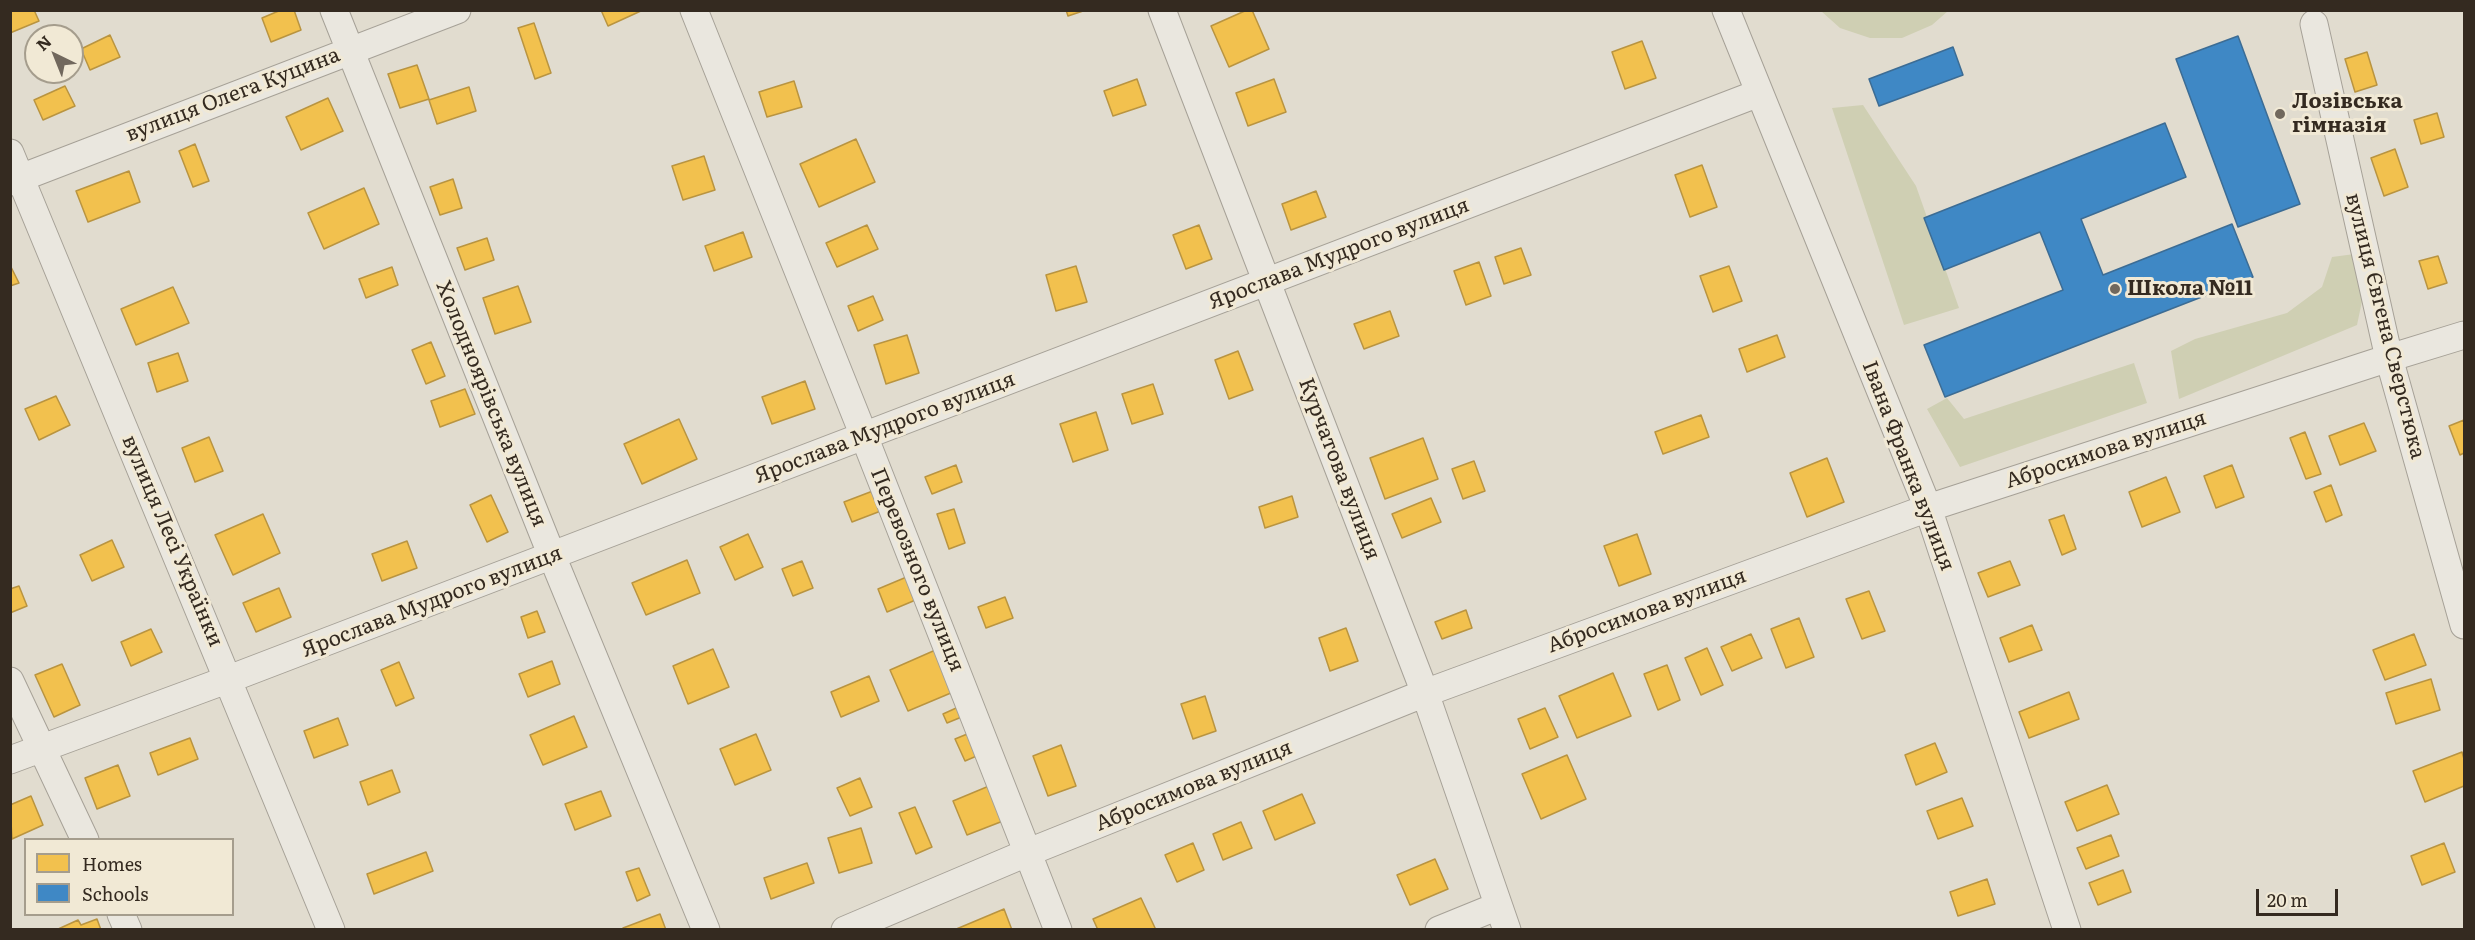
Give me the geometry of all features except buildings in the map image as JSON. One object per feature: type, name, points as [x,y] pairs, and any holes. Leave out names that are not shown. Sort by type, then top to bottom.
[{"type":"street","name":"Холодноярівська вулиця","points":[[334,10],[552,556],[705,930]]},
{"type":"street","name":"вулиця Олега Куцина","points":[[14,171],[457,10]]},
{"type":"street","name":"Перевозного вулиця","points":[[694,10],[1058,930]]},
{"type":"street","name":"Курчатова вулиця","points":[[1162,10],[1425,693],[1503,918]]},
{"type":"street","name":"Івана Франка вулиця","points":[[1726,10],[1928,508],[2067,930]]},
{"type":"street","name":"вулиця Євгена Сверстюка","points":[[2314,24],[2389,358],[2464,625]]},
{"type":"street","name":"Ярослава Мудрого вулиця","points":[[10,760],[552,556],[1759,93]]},
{"type":"street","name":"вулиця Лесі Українки","points":[[14,171],[229,679],[331,930]]},
{"type":"street","name":"Абросимова вулиця","points":[[845,930],[1029,852],[1425,693],[1928,508],[2464,335]]},
{"type":"street","points":[[10,681],[84,838]]},
{"type":"street","points":[[121,916],[128,930]]},
{"type":"street","points":[[1439,930],[1503,918]]},
{"type":"green space","points":[[1821,11],[1948,11],[1932,25],[1902,38],[1870,38],[1840,28]]},
{"type":"green space","points":[[1863,105],[1916,186],[1959,308],[1904,325],[1832,108]]},
{"type":"green space","points":[[2362,253],[2369,268],[2357,325],[2179,399],[2171,351],[2195,339],[2287,313],[2322,287],[2332,257]]},
{"type":"green space","points":[[2134,363],[2147,403],[1960,467],[1927,409],[1947,398],[1964,419]]},
{"type":"place","name":"Лозівська гімназія","points":[[2280,114]]},
{"type":"place","name":"Школа №11","points":[[2115,289]]}]
